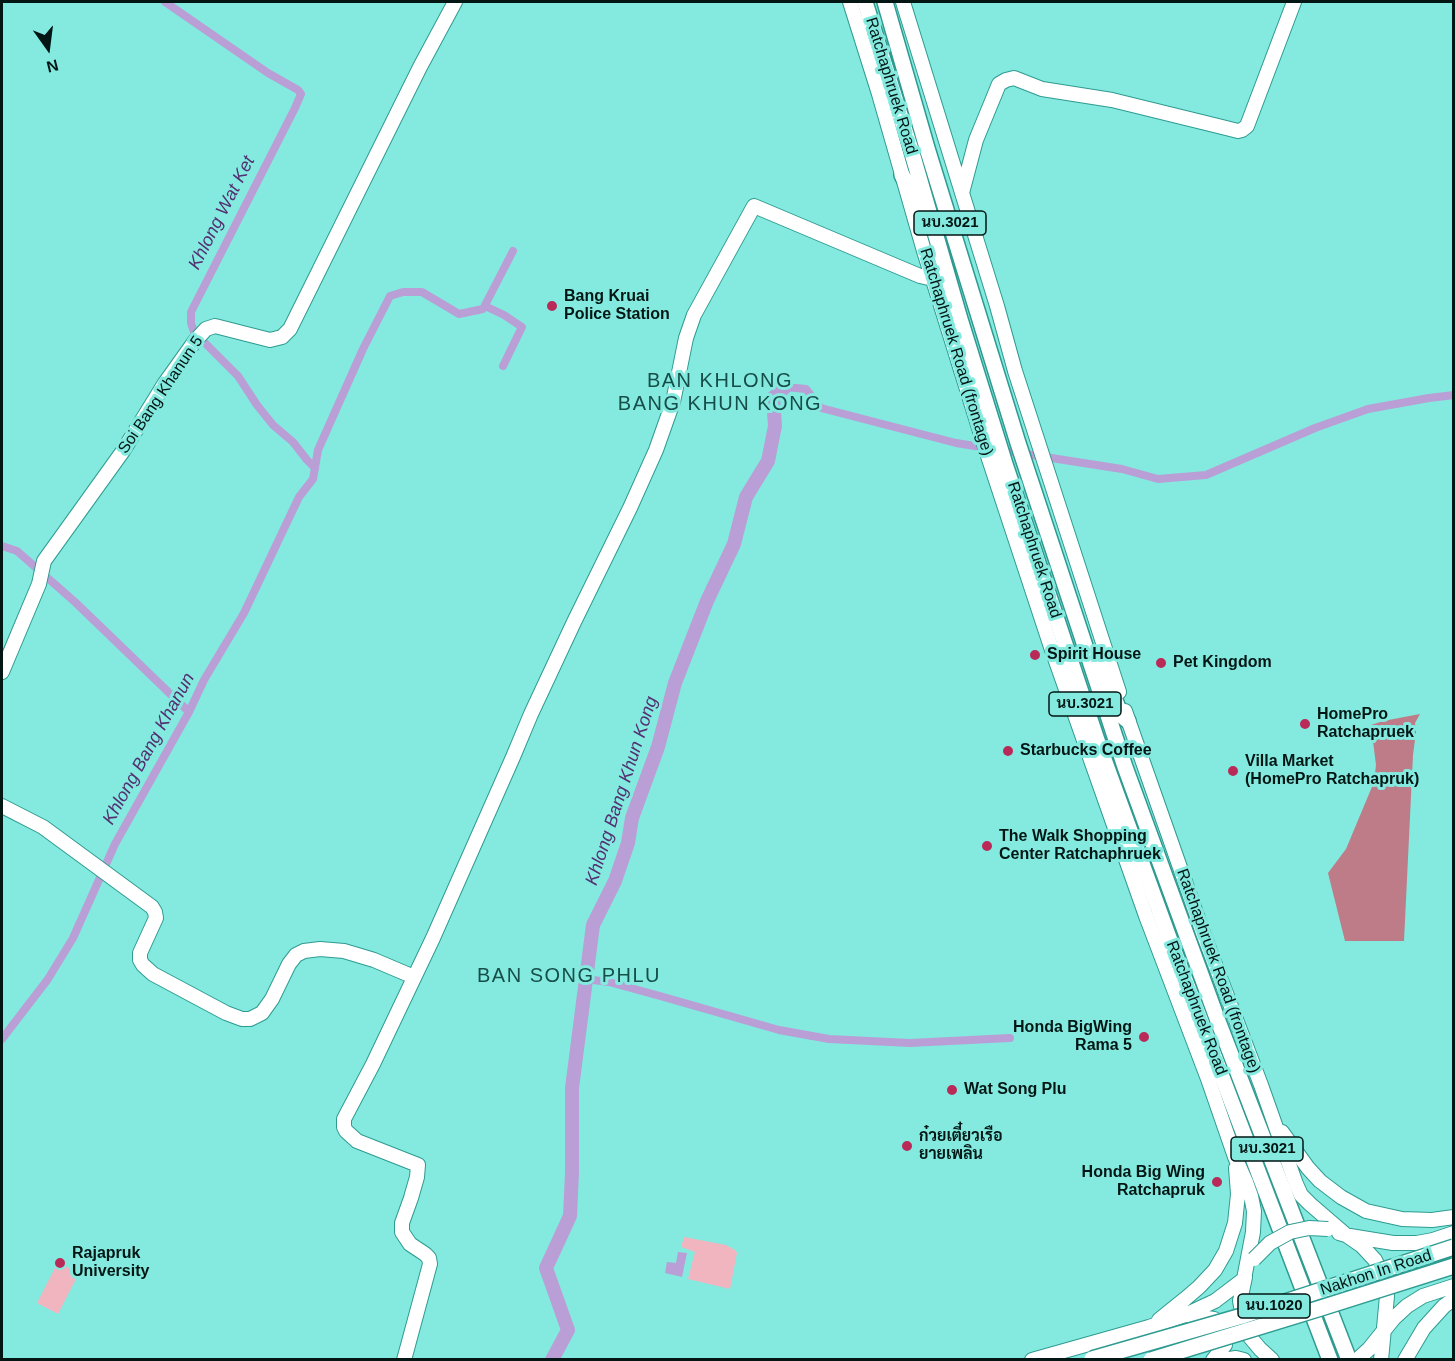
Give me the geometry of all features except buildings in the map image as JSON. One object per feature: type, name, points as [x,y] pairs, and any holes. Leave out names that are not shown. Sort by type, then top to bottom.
[{"type":"main road","name":"Soi Bang Khanun 5","points":[[2,672],[40,580],[42,566],[47,556],[123,451],[165,383],[199,337],[207,329],[215,326],[270,340],[277,340],[286,334],[302,307],[420,67],[455,2]]},
{"type":"main road","name":"Ratchaphruek Road (frontage)","points":[[850,2],[933,279],[990,441]]},
{"type":"main road","name":"Ratchaphruek Road","points":[[865,2],[912,153],[990,441],[1175,954],[1330,1359]]},
{"type":"main road","name":"Ratchaphruek Road","points":[[885,2],[927,148],[1018,443],[1146,826],[1214,1011],[1349,1359]]},
{"type":"main road","name":"Ratchaphruek Road (frontage)","points":[[903,2],[1045,467],[1128,721],[1203,933],[1274,1120],[1290,1170],[1302,1195],[1346,1235],[1362,1246],[1375,1260],[1383,1277],[1387,1296],[1383,1332]]},
{"type":"main road","points":[[962,195],[976,140],[999,84],[1014,78],[1042,89],[1112,100],[1242,130],[1247,126],[1294,2]]},
{"type":"main road","points":[[950,156],[963,154],[976,140]]},
{"type":"main road","points":[[902,175],[937,243]]},
{"type":"main road","points":[[404,1359],[430,1264],[429,1258],[423,1251],[410,1244],[402,1232],[402,1223],[417,1177],[418,1165],[357,1141],[344,1127],[344,1119],[433,938],[531,714],[656,450],[673,402],[686,338],[694,315],[754,206],[920,276],[933,279]]},
{"type":"main road","name":"Ratchaphruek Road (frontage)","points":[[998,464],[1056,662],[1146,916],[1246,1182],[1254,1211],[1253,1232],[1240,1301],[1250,1337],[1272,1359]]},
{"type":"main road","points":[[1088,654],[1100,663],[1122,715],[1128,721]]},
{"type":"main road","points":[[1097,740],[1096,751],[1106,794],[1105,800]]},
{"type":"main road","points":[[2,806],[43,827],[149,905],[155,912],[155,921],[140,953],[143,965],[153,974],[177,988],[236,1017],[250,1019],[262,1013],[272,999],[290,963],[296,955],[304,951],[320,949],[344,951],[374,960],[414,977]]},
{"type":"main road","points":[[1274,1120],[1308,1168],[1320,1181],[1341,1197],[1366,1210],[1402,1219],[1432,1220],[1454,1217]]},
{"type":"main road","points":[[1149,1327],[1197,1288],[1215,1270],[1226,1251],[1235,1222],[1238,1194],[1235,1157]]},
{"type":"main road","points":[[1244,1279],[1254,1259],[1270,1243],[1290,1232],[1309,1228],[1328,1229],[1346,1235]]},
{"type":"main road","name":"Nakhon In Road","points":[[1346,1235],[1417,1243],[1454,1233]]},
{"type":"main road","points":[[1433,1240],[1416,1260],[1414,1269],[1417,1278],[1428,1286],[1451,1291]]},
{"type":"main road","name":"Nakhon In Road","points":[[1092,1359],[1242,1316],[1454,1247]]},
{"type":"main road","name":"Nakhon In Road","points":[[1151,1359],[1454,1266]]},
{"type":"main road","name":"นบ.1020","points":[[1032,1359],[1185,1315],[1215,1301],[1244,1279]]},
{"type":"main road","points":[[1357,1359],[1369,1349],[1407,1306],[1423,1296],[1451,1291]]},
{"type":"main road","points":[[1405,1359],[1424,1328],[1444,1306],[1451,1291]]},
{"type":"main road","points":[[1185,1315],[1214,1319],[1224,1332],[1225,1345],[1214,1359]]},
{"type":"main road","points":[[1381,1359],[1383,1332]]},
{"type":"main road","points":[[1223,1359],[1244,1359]]},
{"type":"shaded area","points":[[1420,714],[1415,723],[1404,941],[1345,941],[1328,873],[1346,849],[1374,782],[1376,765],[1371,725]]},
{"type":"shaded area","points":[[684,1237],[726,1245],[735,1250],[737,1253],[730,1289],[688,1279],[695,1252],[681,1247]]},
{"type":"shaded area","points":[[678,1252],[687,1253],[682,1277],[665,1273],[667,1262],[676,1263]]},
{"type":"shaded area","points":[[58,1262],[79,1273],[58,1314],[37,1303]]},
{"type":"waterway","name":"Khlong Wat Ket","points":[[165,2],[301,94],[191,312],[191,323],[194,332],[238,376],[273,425],[293,442],[315,468]]},
{"type":"waterway","name":"Khlong Bang Khanun","points":[[2,1039],[48,979],[73,938],[115,844],[189,712],[204,680],[244,613],[299,497],[313,479],[318,450],[363,349],[390,296],[403,292],[422,292],[459,314],[483,309],[513,251]]},
{"type":"waterway","points":[[485,306],[522,327],[503,366]]},
{"type":"waterway","points":[[785,387],[806,389],[821,408],[956,443],[987,448]]},
{"type":"waterway","name":"Khlong Bang Khun Kong","points":[[552,1360],[568,1330],[546,1268],[570,1216],[572,1088],[593,925],[615,881],[628,843],[632,818],[658,747],[675,683],[707,601],[734,544],[746,497],[768,461],[775,426],[773,398],[785,387]]},
{"type":"waterway","points":[[1000,450],[1122,469],[1158,479],[1206,475],[1315,428],[1368,409],[1454,395]]},
{"type":"waterway","points":[[2,546],[17,551],[75,602],[189,712]]},
{"type":"waterway","points":[[585,979],[609,982],[779,1030],[829,1039],[910,1043],[1010,1038]]},
{"type":"place","name":"Bang Kruai Police Station","points":[[552,306]]},
{"type":"place","name":"Spirit House","points":[[1035,655]]},
{"type":"place","name":"Pet Kingdom","points":[[1161,663]]},
{"type":"place","name":"HomePro Ratchapruek","points":[[1305,724]]},
{"type":"place","name":"Starbucks Coffee","points":[[1008,751]]},
{"type":"place","name":"Villa Market (HomePro Ratchapruk)","points":[[1233,771]]},
{"type":"place","name":"The Walk Shopping Center Ratchaphruek","points":[[987,846]]},
{"type":"place","name":"Honda BigWing Rama 5","points":[[1144,1037]]},
{"type":"place","name":"Wat Song Plu","points":[[952,1090]]},
{"type":"place","name":"ก๋วยเตี๋ยวเรือ ยายเพลิน","points":[[907,1146]]},
{"type":"place","name":"Honda Big Wing Ratchapruk","points":[[1217,1182]]},
{"type":"place","name":"Rajapruk University","points":[[60,1263]]},
{"type":"district","name":"BAN KHLONG BANG KHUN KONG","points":[[720,392]]},
{"type":"district","name":"BAN SONG PHLU","points":[[569,976]]}]
